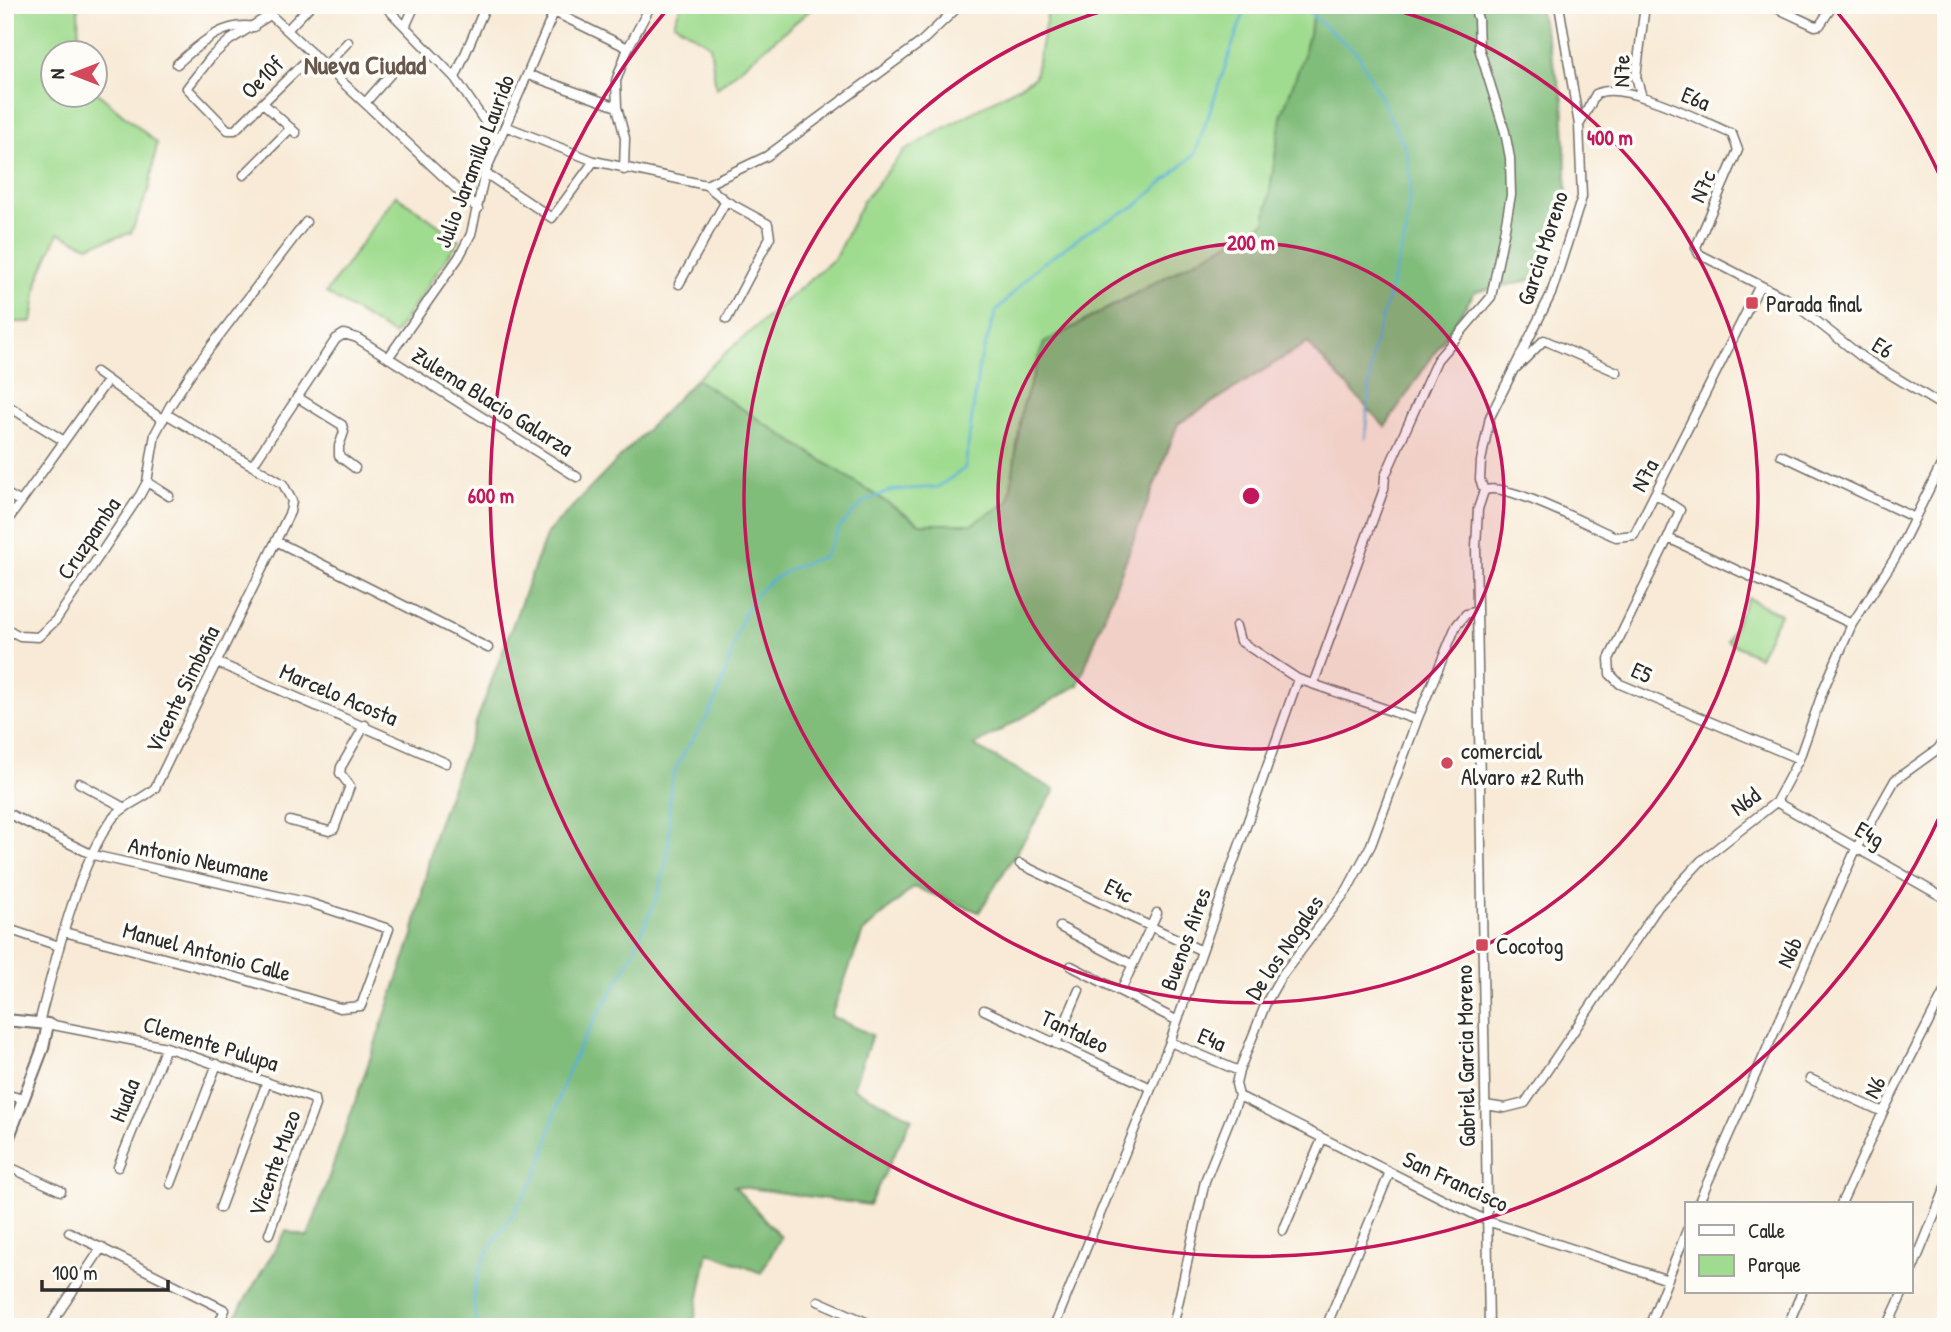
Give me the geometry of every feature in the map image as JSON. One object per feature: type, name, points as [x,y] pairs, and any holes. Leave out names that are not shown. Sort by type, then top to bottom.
[{"type":"street","points":[[260,5],[478,209]]},
{"type":"street","points":[[287,30],[311,5]]},
{"type":"street","points":[[384,5],[455,78],[498,141]]},
{"type":"street","points":[[406,25],[415,5]]},
{"type":"street","points":[[455,78],[486,5]]},
{"type":"street","points":[[624,170],[625,138],[617,107],[616,81],[628,48],[651,5]]},
{"type":"street","points":[[706,185],[778,148],[920,43],[960,5]]},
{"type":"street","points":[[1314,682],[1384,489],[1385,476],[1420,392],[1437,360],[1491,297],[1511,195],[1510,158],[1505,132],[1479,48],[1478,19],[1473,5]]},
{"type":"street","name":"Garcia Moreno","points":[[1484,491],[1480,479],[1486,429],[1551,294],[1582,197],[1579,125],[1559,5]]},
{"type":"street","name":"N7e","points":[[1579,125],[1596,94],[1603,90],[1642,97],[1636,78],[1646,5]]},
{"type":"street","points":[[1770,5],[1815,26],[1820,25],[1833,5]]},
{"type":"street","points":[[555,9],[628,48]]},
{"type":"street","name":"Julio Jaramillo Laurido","points":[[387,358],[459,257],[471,234],[485,173],[555,9]]},
{"type":"street","points":[[177,64],[219,32],[237,26],[254,27],[270,15]]},
{"type":"street","name":"Oe10f","points":[[254,27],[230,40],[187,88],[188,93],[228,130],[237,128],[313,54]]},
{"type":"street","points":[[325,66],[348,42]]},
{"type":"street","points":[[365,103],[394,70]]},
{"type":"street","points":[[528,75],[617,107]]},
{"type":"street","name":"E6a","points":[[1642,97],[1735,136]]},
{"type":"street","points":[[244,175],[293,130],[263,103]]},
{"type":"street","points":[[505,126],[624,170],[706,185],[726,201],[768,224],[770,237],[727,319]]},
{"type":"street","name":"N7c","points":[[1697,251],[1736,158],[1738,145],[1735,136]]},
{"type":"street","points":[[485,173],[552,218],[594,161]]},
{"type":"street","points":[[679,284],[726,201]]},
{"type":"street","name":"Cruzpamba","points":[[5,641],[8,629],[29,638],[46,632],[147,482],[155,434],[193,370],[306,222]]},
{"type":"street","name":"E6","points":[[1697,251],[1707,260],[1791,301],[1854,351],[1946,408]]},
{"type":"street","name":"N7a","points":[[1484,491],[1492,488],[1507,491],[1623,538],[1634,535],[1759,286]]},
{"type":"street","name":"Zulema Blacio Galarza","points":[[296,397],[340,335],[357,338],[577,477]]},
{"type":"street","points":[[1512,372],[1544,340],[1616,372]]},
{"type":"street","name":"Vicente Simbaña","points":[[44,1024],[59,946],[93,855],[111,821],[123,807],[145,798],[155,788],[290,512],[290,494],[283,484],[165,418],[96,372]]},
{"type":"street","points":[[5,524],[107,381]]},
{"type":"street","points":[[252,466],[296,397],[342,425],[344,432],[339,456],[355,468]]},
{"type":"street","points":[[5,404],[64,441]]},
{"type":"street","points":[[1781,455],[1915,518]]},
{"type":"street","name":"N6d","points":[[1485,1105],[1506,1108],[1525,1103],[1658,907],[1702,861],[1776,802],[1799,759],[1824,688],[1852,624],[1895,558],[1946,455]]},
{"type":"street","points":[[147,482],[169,496]]},
{"type":"street","name":"Gabriel Garcia Moreno","points":[[1484,491],[1478,509],[1477,611],[1489,1327]]},
{"type":"street","points":[[5,493],[21,502]]},
{"type":"street","points":[[1656,494],[1680,510],[1668,538],[1852,624]]},
{"type":"street","name":"E5","points":[[1668,538],[1609,659],[1609,674],[1620,684],[1799,759]]},
{"type":"street","points":[[278,541],[488,648]]},
{"type":"street","name":"De los Nogales","points":[[1173,1327],[1205,1181],[1239,1096],[1239,1071],[1260,1016],[1280,978],[1355,878],[1385,812],[1417,720],[1456,626],[1466,614],[1477,611]]},
{"type":"street","points":[[1236,626],[1240,641],[1298,678],[1417,720]]},
{"type":"street","name":"Marcelo Acosta","points":[[216,662],[365,725],[446,763]]},
{"type":"street","name":"Buenos Aires","points":[[1054,1327],[1149,1087],[1170,1042],[1298,678]]},
{"type":"street","points":[[290,821],[329,831],[334,829],[350,786],[340,773],[341,768],[365,725]]},
{"type":"street","name":"N6b","points":[[1699,1202],[1856,849],[1895,780],[1938,749],[1946,737]]},
{"type":"street","points":[[79,783],[123,807]]},
{"type":"street","name":"E4g","points":[[1776,802],[1946,898]]},
{"type":"street","name":"Antonio Neumane","points":[[5,812],[93,855],[310,903],[390,929],[362,1006],[340,1008]]},
{"type":"street","name":"E4c","points":[[1020,864],[1202,951]]},
{"type":"street","points":[[1121,990],[1157,913]]},
{"type":"street","points":[[1060,927],[1133,965]]},
{"type":"street","points":[[5,928],[59,946]]},
{"type":"street","name":"Manuel Antonio Calle","points":[[64,932],[229,975],[340,1008]]},
{"type":"street","points":[[1070,966],[1176,1020]]},
{"type":"street","name":"N6","points":[[1842,1202],[1883,1112],[1946,988]]},
{"type":"street","points":[[1056,1044],[1079,990]]},
{"type":"street","name":"Tantaleo","points":[[984,1010],[1149,1087]]},
{"type":"street","name":"Clemente Pulupa","points":[[5,1020],[44,1024],[166,1047],[307,1095],[314,1099],[315,1105]]},
{"type":"street","points":[[5,1147],[43,1048],[44,1024]]},
{"type":"street","name":"E4a","points":[[1170,1042],[1239,1071]]},
{"type":"street","name":"Huala","points":[[118,1167],[166,1047]]},
{"type":"street","points":[[171,1184],[217,1064]]},
{"type":"street","points":[[1810,1079],[1883,1112]]},
{"type":"street","points":[[220,1208],[267,1082]]},
{"type":"street","points":[[5,1094],[23,1099]]},
{"type":"street","name":"San Francisco","points":[[1239,1096],[1487,1221],[1665,1279]]},
{"type":"street","name":"Vicente Muzo","points":[[269,1234],[315,1105]]},
{"type":"street","points":[[1283,1231],[1322,1139]]},
{"type":"street","points":[[5,1165],[61,1191]]},
{"type":"street","points":[[1326,1327],[1390,1172]]},
{"type":"street","points":[[1912,1271],[1946,1187]]},
{"type":"street","points":[[69,1231],[225,1310],[217,1327]]},
{"type":"street","points":[[1649,1327],[1665,1279],[1685,1234]]},
{"type":"street","points":[[49,1327],[102,1247]]},
{"type":"street","points":[[1787,1327],[1801,1294]]},
{"type":"street","points":[[1887,1327],[1902,1294]]},
{"type":"street","points":[[818,1301],[877,1327]]},
{"type":"green space","points":[[5,5],[78,5],[79,38],[38,38],[38,108],[108,108],[108,102],[157,143],[149,189],[131,233],[88,246],[58,233],[38,280],[32,322],[5,322]]},
{"type":"green space","points":[[681,5],[816,5],[716,89],[710,45],[674,23]]},
{"type":"green space","points":[[1049,5],[1316,5],[1265,223],[1044,343],[1022,409],[1009,502],[972,524],[920,524],[696,379],[835,258],[863,201],[904,151],[1035,77]]},
{"type":"green space","points":[[1316,5],[1538,5],[1563,99],[1567,196],[1536,279],[1475,292],[1385,427],[1307,343],[1178,424],[1078,685],[974,746],[1055,790],[979,912],[914,887],[863,932],[831,1016],[872,1035],[853,1088],[912,1118],[869,1205],[734,1186],[781,1237],[761,1273],[708,1252],[693,1327],[229,1327],[286,1231],[308,1237],[413,935],[435,832],[547,533],[696,379],[920,524],[972,524],[1009,501],[1022,409],[1044,343],[1265,223],[1281,117],[1304,54]]},
{"type":"green space","points":[[396,195],[459,240],[394,335],[326,293]]},
{"type":"green space","points":[[1748,598],[1780,614],[1759,657],[1727,641]]},
{"type":"waterway","points":[[478,1327],[474,1306],[475,1286],[480,1268],[533,1181],[571,1066],[584,1038],[623,973],[652,910],[667,856],[673,776],[685,751],[710,712],[722,685],[743,616],[754,598],[769,582],[792,569],[824,557],[840,527],[865,501],[893,490],[938,487],[965,468],[979,365],[996,312],[1036,268],[1093,228],[1136,206],[1195,154],[1243,15],[1252,5]]},
{"type":"waterway","points":[[1300,5],[1359,55],[1406,149],[1411,181],[1406,233],[1372,354],[1365,439]]},
{"type":"place","name":"Parada final","points":[[1752,303]]},
{"type":"place","name":"comercial Alvaro #2 Ruth","points":[[1447,763]]},
{"type":"place","name":"Cocotog","points":[[1482,945]]},
{"type":"district","name":"Nueva Ciudad","points":[[365,64]]}]
